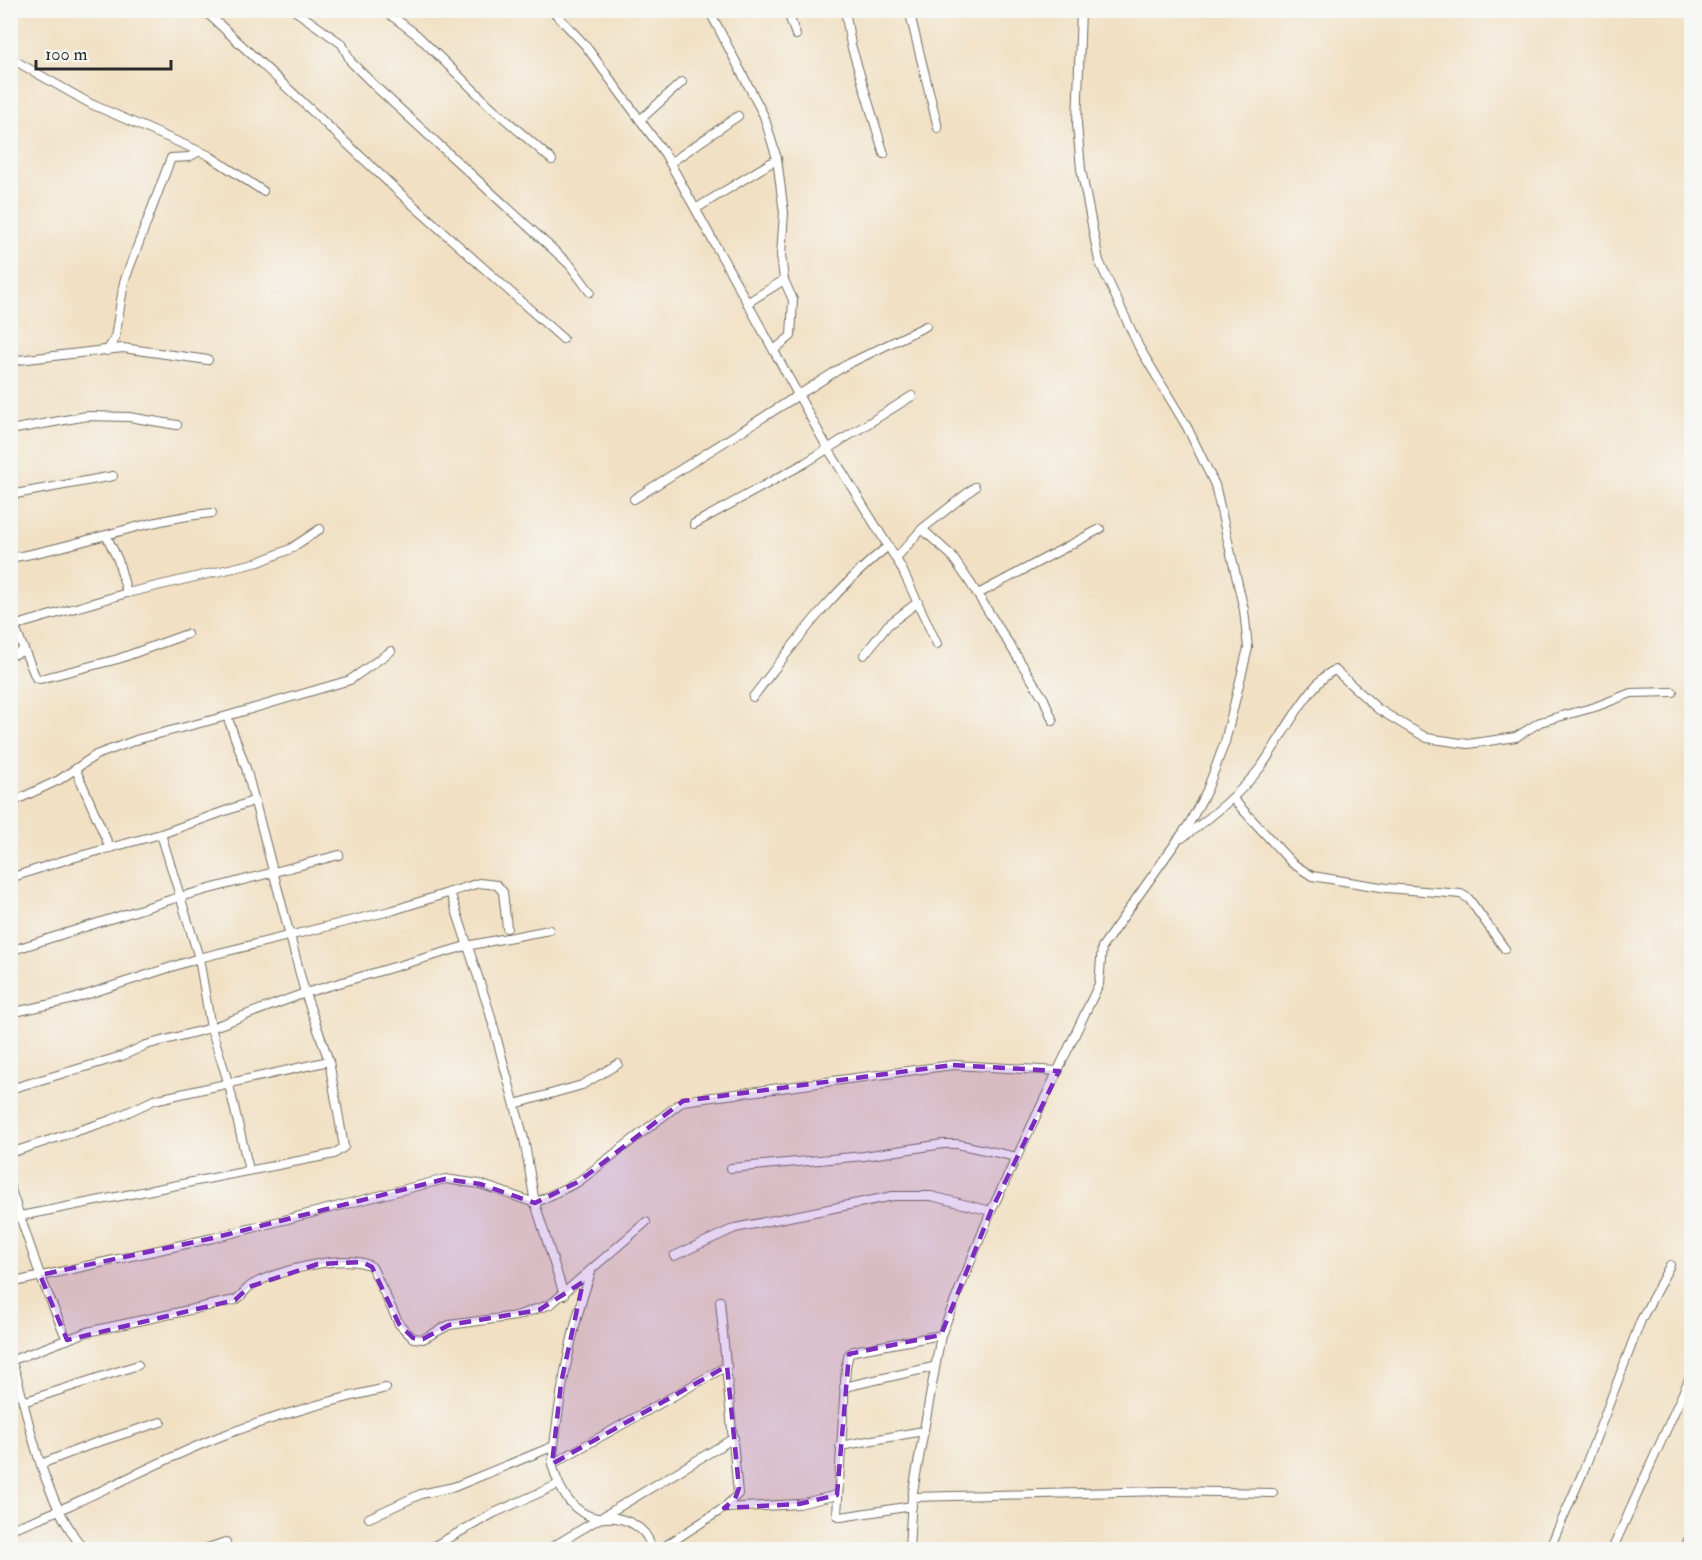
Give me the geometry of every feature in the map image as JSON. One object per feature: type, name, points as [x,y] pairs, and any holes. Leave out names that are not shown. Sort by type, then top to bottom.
[{"type":"street","points":[[204,10],[403,196],[563,339]]},
{"type":"street","points":[[294,10],[342,44],[351,62],[570,265],[590,292]]},
{"type":"street","points":[[384,10],[417,34],[489,105],[552,160]]},
{"type":"street","points":[[552,10],[585,45],[670,163],[697,208],[827,447],[896,558],[938,645]]},
{"type":"street","points":[[709,10],[764,116],[777,159],[784,213],[781,255],[784,280],[792,296],[792,330],[789,340],[774,350]]},
{"type":"street","points":[[787,10],[796,35]]},
{"type":"street","points":[[845,10],[851,45],[884,154]]},
{"type":"street","points":[[909,10],[938,128]]},
{"type":"street","points":[[909,1550],[912,1497],[933,1367],[941,1335],[991,1210],[1099,984],[1102,947],[1176,843],[1207,790],[1225,742],[1246,660],[1248,631],[1226,529],[1206,462],[1138,347],[1099,261],[1081,169],[1077,124],[1081,10]]},
{"type":"street","points":[[10,58],[90,104],[167,135],[208,155],[263,191]]},
{"type":"street","points":[[640,120],[682,82]]},
{"type":"street","points":[[670,163],[738,116]]},
{"type":"street","points":[[107,351],[115,338],[124,282],[171,158],[189,157],[198,152]]},
{"type":"street","points":[[697,208],[777,159]]},
{"type":"street","points":[[747,303],[784,280]]},
{"type":"street","points":[[634,499],[846,364],[926,326]]},
{"type":"street","points":[[10,361],[140,349],[208,360]]},
{"type":"street","points":[[694,524],[805,463],[827,447],[912,396]]},
{"type":"street","points":[[10,430],[87,416],[129,417],[177,425]]},
{"type":"street","points":[[10,495],[113,476]]},
{"type":"street","points":[[896,558],[921,529],[975,487]]},
{"type":"street","points":[[10,558],[107,537],[164,519],[212,513]]},
{"type":"street","points":[[187,634],[126,656],[40,679],[36,678],[12,626],[128,592],[259,562],[290,549],[320,529]]},
{"type":"street","points":[[921,529],[951,555],[978,594],[1044,699],[1053,721]]},
{"type":"street","points":[[978,594],[1100,529]]},
{"type":"street","points":[[107,537],[118,560],[128,592]]},
{"type":"street","points":[[753,697],[820,610],[851,576],[888,546]]},
{"type":"street","points":[[864,655],[888,625],[918,602]]},
{"type":"street","points":[[10,656],[23,651]]},
{"type":"street","points":[[10,803],[76,770],[86,760],[139,739],[350,680],[391,651]]},
{"type":"street","points":[[1176,843],[1233,799],[1260,768],[1304,701],[1335,670],[1378,710],[1427,738],[1468,744],[1516,737],[1540,722],[1595,707],[1631,693],[1673,692]]},
{"type":"street","points":[[10,1218],[334,1154],[344,1147],[329,1061],[305,993],[246,768],[227,716]]},
{"type":"street","points":[[76,770],[110,848]]},
{"type":"street","points":[[1233,799],[1292,863],[1311,876],[1387,888],[1461,894],[1469,899],[1505,950]]},
{"type":"street","points":[[10,878],[161,834],[253,801]]},
{"type":"street","points":[[161,834],[199,958],[211,1028],[229,1085],[249,1170]]},
{"type":"street","points":[[10,951],[179,897],[339,855]]},
{"type":"street","points":[[10,1013],[70,1000],[199,958],[394,910],[479,883],[497,885],[502,892],[507,928]]},
{"type":"street","points":[[450,892],[489,1010],[524,1138],[535,1203],[564,1295]]},
{"type":"street","points":[[10,1089],[122,1056],[146,1045],[211,1028],[305,993],[466,946],[549,930]]},
{"type":"street","points":[[10,1154],[111,1120],[154,1100],[329,1061]]},
{"type":"street","points":[[515,1104],[582,1085],[618,1064]]},
{"type":"street","points":[[10,1283],[213,1238],[446,1179],[480,1184],[535,1203],[578,1182],[683,1101],[954,1065],[1059,1071]]},
{"type":"street","points":[[731,1168],[864,1156],[944,1144],[957,1144],[1017,1157]]},
{"type":"street","points":[[10,1187],[40,1275],[67,1340]]},
{"type":"street","points":[[674,1256],[735,1228],[893,1196],[931,1196],[991,1210]]},
{"type":"street","points":[[84,1550],[59,1512],[41,1464],[23,1402],[21,1385],[11,1361],[87,1332],[235,1300],[241,1298],[249,1287],[302,1266],[328,1263],[362,1262],[372,1267],[399,1324],[413,1338],[423,1339],[449,1325],[508,1318],[539,1310],[564,1295],[646,1222]]},
{"type":"street","points":[[1549,1550],[1583,1472],[1641,1320],[1670,1264]]},
{"type":"street","points":[[591,1269],[577,1311],[561,1383],[552,1464],[557,1485],[575,1506],[597,1518],[616,1518],[632,1524],[644,1531],[650,1540],[651,1550]]},
{"type":"street","points":[[659,1550],[724,1508],[738,1494],[728,1366],[720,1300]]},
{"type":"street","points":[[912,1506],[841,1517],[837,1515],[847,1360],[854,1351],[941,1335]]},
{"type":"street","points":[[23,1402],[138,1365]]},
{"type":"street","points":[[552,1464],[728,1366]]},
{"type":"street","points":[[844,1387],[933,1367]]},
{"type":"street","points":[[1612,1550],[1692,1373]]},
{"type":"street","points":[[10,1529],[59,1512],[131,1476],[224,1435],[386,1388]]},
{"type":"street","points":[[41,1464],[95,1443],[161,1422]]},
{"type":"street","points":[[840,1446],[922,1431]]},
{"type":"street","points":[[547,1550],[734,1438]]},
{"type":"street","points":[[369,1518],[421,1494],[454,1487],[554,1446]]},
{"type":"street","points":[[427,1550],[494,1513],[557,1485]]},
{"type":"street","points":[[912,1497],[1165,1491],[1273,1493]]},
{"type":"street","points":[[724,1508],[799,1504],[837,1495]]},
{"type":"street","points":[[1684,1550],[1692,1531]]},
{"type":"street","points":[[201,1550],[226,1542]]},
{"type":"highlighted area","points":[[953,1065],[1059,1071],[991,1211],[941,1335],[849,1354],[837,1495],[799,1504],[724,1508],[735,1499],[739,1488],[727,1366],[552,1464],[561,1383],[583,1282],[539,1310],[449,1325],[423,1339],[413,1338],[399,1324],[372,1267],[362,1262],[318,1264],[249,1287],[235,1300],[67,1340],[40,1275],[213,1238],[445,1179],[480,1184],[535,1203],[578,1182],[683,1101]]}]
